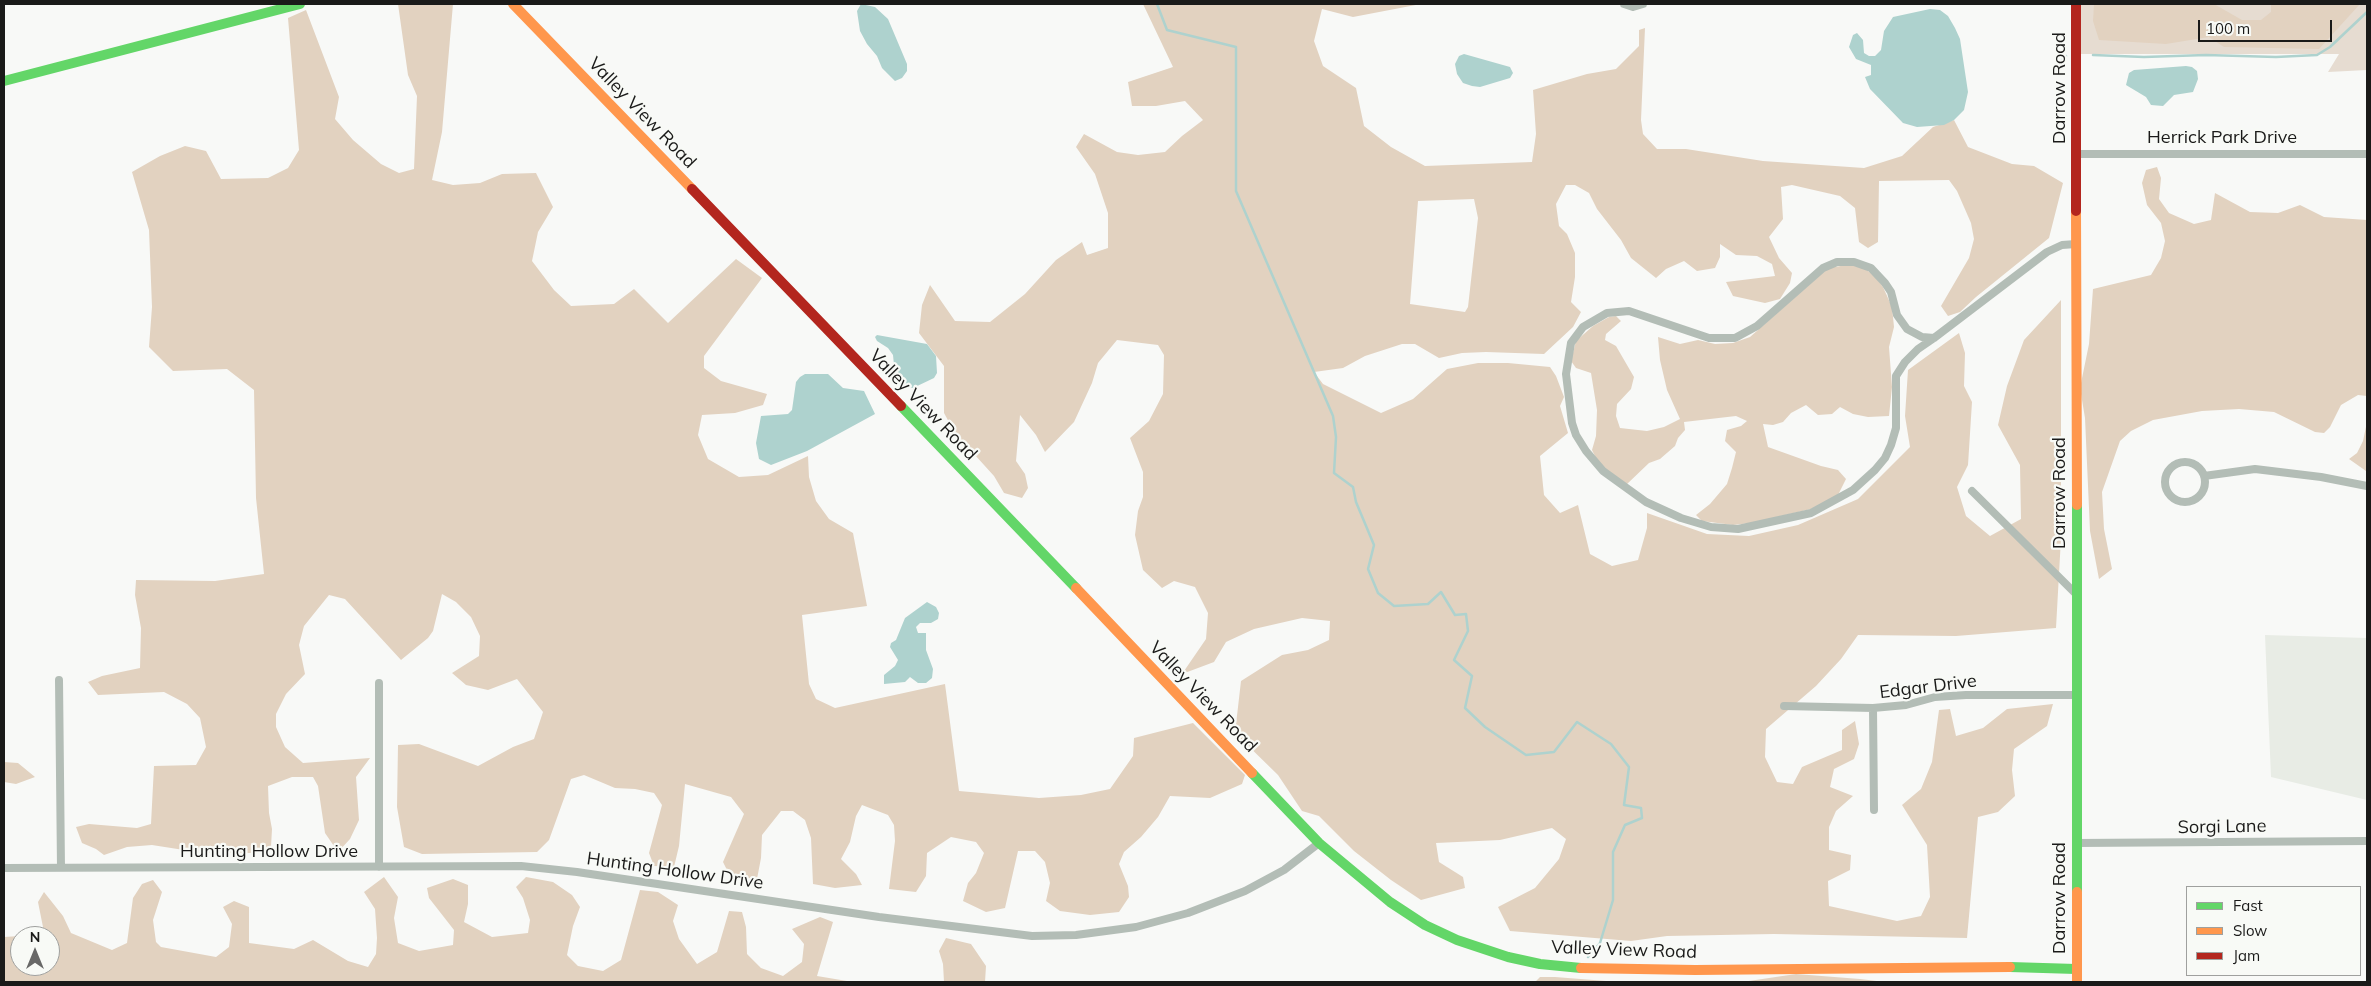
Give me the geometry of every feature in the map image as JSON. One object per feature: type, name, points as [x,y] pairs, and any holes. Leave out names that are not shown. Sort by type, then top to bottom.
[{"type":"main road","points":[[4,82],[300,4]]},
{"type":"main road","name":"Valley View Road","points":[[513,4],[1051,561],[1320,843],[1390,902],[1426,925],[1482,949],[1540,964],[1582,968],[1695,970],[1996,967],[2076,969]]},
{"type":"main road","name":"Darrow Road","points":[[2076,4],[2077,982]]},
{"type":"street","points":[[1624,4],[1633,7],[1643,4]]},
{"type":"street","name":"Herrick Park Drive","points":[[2077,154],[2367,154]]},
{"type":"street","points":[[1934,338],[1922,337],[1907,329],[1897,315],[1891,292],[1885,283],[1871,268],[1854,262],[1837,262],[1823,268],[1757,326],[1735,338],[1709,338],[1629,311],[1606,313],[1583,327],[1571,343],[1566,374],[1572,422],[1576,435],[1603,471],[1620,485],[1663,511],[1681,518],[1723,529],[1738,529],[1810,513],[1839,499],[1875,470],[1891,445],[1896,428],[1895,390],[1898,371],[1918,349],[1934,338],[2047,252],[2062,245],[2076,244]]},
{"type":"street","points":[[2179,463],[2194,464],[2204,476],[2204,491],[2192,501],[2177,500],[2167,489],[2167,474],[2179,463]]},
{"type":"street","points":[[2204,476],[2255,469],[2321,477],[2367,486]]},
{"type":"street","points":[[1972,491],[2077,595]]},
{"type":"street","points":[[59,680],[62,725],[61,868]]},
{"type":"street","points":[[379,683],[380,867]]},
{"type":"street","name":"Edgar Drive","points":[[1784,706],[1873,708],[1906,705],[1935,697],[1966,695],[2076,695]]},
{"type":"street","points":[[1873,708],[1874,810]]},
{"type":"street","name":"Sorgi Lane","points":[[2077,843],[2367,841]]},
{"type":"street","name":"Hunting Hollow Drive","points":[[4,868],[486,866],[543,868],[1003,934],[1032,936],[1076,935],[1136,927],[1181,915],[1250,888],[1301,859],[1320,843]]},
{"type":"shaded area","points":[[398,4],[453,4],[442,132],[432,180],[453,185],[480,183],[502,174],[536,173],[553,207],[538,232],[532,261],[554,290],[571,306],[614,304],[634,289],[668,323],[736,259],[762,278],[704,356],[704,368],[721,381],[767,394],[763,405],[735,413],[702,415],[698,435],[708,459],[739,477],[768,475],[808,456],[809,477],[816,501],[829,519],[853,533],[867,606],[802,615],[809,684],[816,699],[835,708],[945,684],[959,791],[1039,798],[1081,795],[1110,789],[1133,756],[1134,738],[1193,723],[1245,775],[1242,784],[1210,798],[1170,796],[1158,817],[1141,837],[1124,852],[1119,864],[1128,886],[1129,897],[1119,912],[1090,915],[1060,911],[1046,901],[1050,883],[1045,862],[1035,851],[1018,851],[1005,908],[986,912],[963,901],[968,883],[976,873],[984,853],[976,842],[951,837],[927,853],[926,876],[916,892],[889,889],[895,841],[894,825],[888,815],[862,805],[856,816],[850,842],[841,859],[856,874],[862,885],[835,888],[813,884],[811,838],[805,820],[793,811],[781,811],[762,835],[761,858],[757,879],[730,876],[723,862],[744,814],[731,797],[685,784],[679,846],[674,867],[654,866],[649,853],[662,805],[654,793],[635,789],[615,788],[584,775],[571,779],[549,840],[537,852],[422,854],[404,847],[397,807],[398,745],[419,744],[478,766],[513,747],[534,739],[543,712],[517,679],[488,690],[466,685],[452,673],[479,656],[480,636],[471,617],[456,602],[442,594],[433,631],[428,638],[401,660],[345,599],[329,595],[304,626],[299,645],[305,674],[286,694],[276,714],[276,727],[285,747],[303,763],[370,758],[356,777],[359,820],[350,839],[338,852],[325,833],[318,786],[313,777],[292,777],[268,786],[269,813],[272,829],[271,847],[253,853],[203,853],[152,845],[127,847],[104,855],[82,843],[76,827],[89,824],[137,828],[151,824],[154,766],[196,765],[206,747],[200,718],[187,704],[164,692],[98,695],[88,682],[102,676],[140,668],[141,628],[135,595],[136,580],[215,581],[264,574],[256,498],[254,390],[227,369],[173,371],[149,347],[152,307],[149,230],[132,172],[160,156],[185,146],[206,151],[221,179],[268,178],[288,168],[299,150],[288,18],[306,10],[339,97],[335,119],[353,140],[381,164],[399,173],[414,169],[417,96],[408,75]]},
{"type":"shaded area","points":[[1143,4],[1421,4],[1353,17],[1322,9],[1314,41],[1323,66],[1356,88],[1364,126],[1391,147],[1425,166],[1532,162],[1536,134],[1533,90],[1587,74],[1616,69],[1639,46],[1639,30],[1645,28],[1641,120],[1643,134],[1657,149],[1686,149],[1763,161],[1864,168],[1902,156],[1933,127],[1954,120],[1968,147],[2012,164],[2034,166],[2063,183],[2049,238],[1960,312],[1948,316],[1941,306],[1969,258],[1974,239],[1971,223],[1957,191],[1949,180],[1879,181],[1878,242],[1868,248],[1859,242],[1855,208],[1840,196],[1792,185],[1781,187],[1783,219],[1769,237],[1779,258],[1792,273],[1790,283],[1780,299],[1765,303],[1733,296],[1726,282],[1775,276],[1772,264],[1757,256],[1736,255],[1720,244],[1720,257],[1715,268],[1697,271],[1684,261],[1666,269],[1656,278],[1631,258],[1621,240],[1597,209],[1589,193],[1575,185],[1566,185],[1556,204],[1559,226],[1567,234],[1575,253],[1575,277],[1571,302],[1581,312],[1573,327],[1544,354],[1486,352],[1462,353],[1439,358],[1415,344],[1402,344],[1365,356],[1343,368],[1314,372],[1323,384],[1381,413],[1413,399],[1447,369],[1478,363],[1508,363],[1550,367],[1556,376],[1564,397],[1560,406],[1568,433],[1540,456],[1544,495],[1560,513],[1578,505],[1590,554],[1612,566],[1638,560],[1647,528],[1647,513],[1707,534],[1749,536],[1798,525],[1858,499],[1910,447],[1905,416],[1908,370],[1959,333],[1965,353],[1964,386],[1972,402],[1968,465],[1957,487],[1966,516],[1990,536],[2021,519],[2020,465],[1998,425],[2007,386],[2024,340],[2061,300],[2061,538],[2056,628],[1956,636],[1858,635],[1841,659],[1816,686],[1766,729],[1765,757],[1777,782],[1793,784],[1802,767],[1842,750],[1842,730],[1855,721],[1859,744],[1854,759],[1834,769],[1830,787],[1853,796],[1836,811],[1829,827],[1829,850],[1851,855],[1850,870],[1828,881],[1829,906],[1897,921],[1921,916],[1930,897],[1927,845],[1902,805],[1921,789],[1932,762],[1939,710],[1950,709],[1956,736],[1983,728],[2007,709],[2053,704],[2047,726],[2014,749],[2012,770],[2015,796],[1998,812],[1978,817],[1967,938],[1774,934],[1667,936],[1631,941],[1510,931],[1498,907],[1535,888],[1559,859],[1566,839],[1552,828],[1500,840],[1436,843],[1439,862],[1463,877],[1465,888],[1421,900],[1391,880],[1354,851],[1319,816],[1302,811],[1278,775],[1235,733],[1241,681],[1282,655],[1308,650],[1329,640],[1330,621],[1302,618],[1254,629],[1226,642],[1214,662],[1182,674],[1206,639],[1208,613],[1195,587],[1174,581],[1162,588],[1143,570],[1135,535],[1138,511],[1143,497],[1143,472],[1130,438],[1149,421],[1163,394],[1164,355],[1158,345],[1117,340],[1098,363],[1092,383],[1074,422],[1045,452],[1036,435],[1020,415],[1016,461],[1025,474],[1028,488],[1022,498],[1004,493],[994,476],[955,433],[944,413],[944,366],[919,333],[922,305],[930,285],[955,321],[990,322],[1025,294],[1056,260],[1082,242],[1087,255],[1108,248],[1108,213],[1095,174],[1076,147],[1084,134],[1117,152],[1138,155],[1165,152],[1203,120],[1185,101],[1156,106],[1132,106],[1128,82],[1173,67]],"holes":[[[1474,199],[1478,218],[1468,307],[1465,312],[1410,304],[1418,201]]]},
{"type":"shaded area","points":[[2076,4],[2367,4],[2367,70],[2328,72],[2339,54],[2076,54]]},
{"type":"shaded area","points":[[2094,4],[2214,4],[2242,20],[2261,20],[2271,12],[2271,4],[2360,4],[2319,49],[2224,47],[2209,37],[2166,44],[2099,40],[2093,21]]},
{"type":"shaded area","points":[[2157,167],[2161,178],[2159,199],[2169,213],[2194,224],[2211,220],[2215,193],[2250,212],[2278,213],[2300,205],[2324,217],[2367,220],[2367,396],[2358,395],[2341,405],[2330,427],[2324,433],[2315,432],[2274,412],[2239,409],[2202,411],[2153,420],[2131,431],[2120,441],[2102,492],[2104,529],[2112,569],[2099,579],[2090,531],[2085,418],[2080,388],[2089,344],[2093,289],[2151,275],[2161,258],[2165,241],[2161,223],[2147,205],[2142,183],[2146,170]]},
{"type":"shaded area","points":[[1847,265],[1862,267],[1874,275],[1883,287],[1892,307],[1894,327],[1889,347],[1892,387],[1889,416],[1868,417],[1853,414],[1840,407],[1832,414],[1818,415],[1806,405],[1791,413],[1783,422],[1773,425],[1763,424],[1768,447],[1821,466],[1838,470],[1846,479],[1838,495],[1811,509],[1751,523],[1733,525],[1702,521],[1696,515],[1710,504],[1727,484],[1736,452],[1725,441],[1727,430],[1741,426],[1747,421],[1736,416],[1684,422],[1685,430],[1678,438],[1675,446],[1660,459],[1649,463],[1626,485],[1609,473],[1597,460],[1592,450],[1596,436],[1597,410],[1591,373],[1576,368],[1571,361],[1576,341],[1593,326],[1609,317],[1616,316],[1621,321],[1606,334],[1605,340],[1616,346],[1634,377],[1631,389],[1617,404],[1616,416],[1620,428],[1647,431],[1664,427],[1680,419],[1667,390],[1660,360],[1658,337],[1680,344],[1698,340],[1715,344],[1733,343],[1750,337],[1828,268]]},
{"type":"shaded area","points":[[2367,422],[2366,471],[2349,459],[2357,453],[2363,441]]},
{"type":"shaded area","points":[[2265,635],[2367,638],[2367,800],[2271,777]]},
{"type":"shaded area","points":[[4,762],[18,763],[35,777],[16,784],[4,782]]},
{"type":"shaded area","points":[[384,877],[398,897],[394,918],[398,943],[419,951],[453,945],[454,930],[429,898],[427,888],[453,879],[468,885],[468,904],[464,922],[492,937],[528,933],[530,920],[523,898],[516,887],[526,877],[553,882],[572,895],[580,907],[573,926],[567,955],[578,966],[603,971],[621,960],[640,890],[658,892],[678,905],[673,921],[679,939],[697,964],[717,952],[729,911],[742,912],[746,927],[747,954],[761,968],[783,976],[802,962],[804,944],[792,929],[820,917],[833,922],[817,976],[853,982],[4,982],[4,937],[10,937],[10,976],[60,976],[60,926],[43,926],[38,902],[44,892],[63,916],[71,933],[112,950],[127,943],[133,898],[142,884],[153,880],[162,892],[153,920],[156,942],[161,947],[216,957],[229,947],[232,924],[223,907],[234,901],[249,907],[249,943],[294,949],[313,940],[348,961],[368,967],[376,954],[377,938],[375,909],[364,892]]},
{"type":"shaded area","points":[[946,938],[971,944],[986,966],[985,982],[944,982],[943,964],[939,951]]},
{"type":"shaded area","points":[[1796,974],[1860,979],[1885,982],[1742,982]]},
{"type":"shaded area","points":[[1540,977],[1555,977],[1619,982],[1535,982]]},
{"type":"water","points":[[861,4],[875,7],[888,19],[907,64],[907,71],[902,78],[895,81],[882,68],[877,56],[867,44],[860,31],[857,11]]},
{"type":"water","points":[[1930,9],[1940,10],[1948,16],[1955,28],[1960,39],[1968,92],[1964,110],[1954,120],[1944,125],[1917,127],[1903,123],[1870,89],[1865,77],[1871,75],[1871,65],[1856,59],[1849,47],[1853,35],[1857,33],[1863,40],[1864,53],[1869,56],[1875,56],[1881,50],[1884,31],[1893,17]]},
{"type":"water","points":[[1464,54],[1510,67],[1513,73],[1510,78],[1480,87],[1463,83],[1457,74],[1455,64],[1459,56]]},
{"type":"water","points":[[2192,67],[2197,71],[2198,79],[2193,92],[2174,95],[2163,106],[2151,105],[2146,97],[2126,85],[2129,73],[2134,70]]},
{"type":"water","points":[[877,335],[927,344],[936,356],[937,373],[934,378],[913,388],[905,387],[894,365],[893,355],[888,348],[877,341],[875,337]]},
{"type":"water","points":[[805,374],[828,374],[843,388],[864,391],[875,414],[807,451],[771,465],[759,459],[756,443],[761,416],[788,414],[792,410],[796,382]]},
{"type":"water","points":[[927,602],[936,607],[939,613],[938,619],[931,623],[920,623],[916,627],[918,633],[926,633],[926,650],[933,669],[932,678],[926,683],[918,683],[910,677],[905,682],[884,684],[884,675],[895,666],[898,660],[890,647],[891,643],[896,640],[905,618]]},
{"type":"waterway","points":[[1157,4],[1167,30],[1236,47],[1236,191],[1333,416],[1336,437],[1334,473],[1353,487],[1356,502],[1374,545],[1368,569],[1378,593],[1394,606],[1428,604],[1441,592],[1455,615],[1466,614],[1468,631],[1454,660],[1472,676],[1465,708],[1485,727],[1526,755],[1554,752],[1577,722],[1611,744],[1629,767],[1624,805],[1641,808],[1642,818],[1625,825],[1613,852],[1613,900],[1600,943],[1588,957]]},
{"type":"waterway","points":[[2093,55],[2144,57],[2206,55],[2276,57],[2317,55],[2330,47],[2367,12]]},
{"type":"waterway","points":[[2061,68],[2062,60],[2066,56]]},
{"type":"traffic: fast","points":[[4,81],[300,4]]},
{"type":"traffic: fast","points":[[901,406],[1076,588]]},
{"type":"traffic: fast","points":[[2077,505],[2077,892]]},
{"type":"traffic: fast","points":[[1252,773],[1319,843],[1390,902],[1425,925],[1457,940],[1508,957],[1540,964],[1581,968]]},
{"type":"traffic: fast","points":[[2010,967],[2076,969]]},
{"type":"traffic: slow","points":[[513,4],[692,189]]},
{"type":"traffic: slow","points":[[2076,211],[2077,505]]},
{"type":"traffic: slow","points":[[1076,588],[1252,773]]},
{"type":"traffic: slow","points":[[2077,892],[2077,982]]},
{"type":"traffic: slow","points":[[1581,968],[1695,970],[2010,967]]},
{"type":"traffic: jam","points":[[2076,4],[2076,211]]},
{"type":"traffic: jam","points":[[692,189],[901,406]]}]
